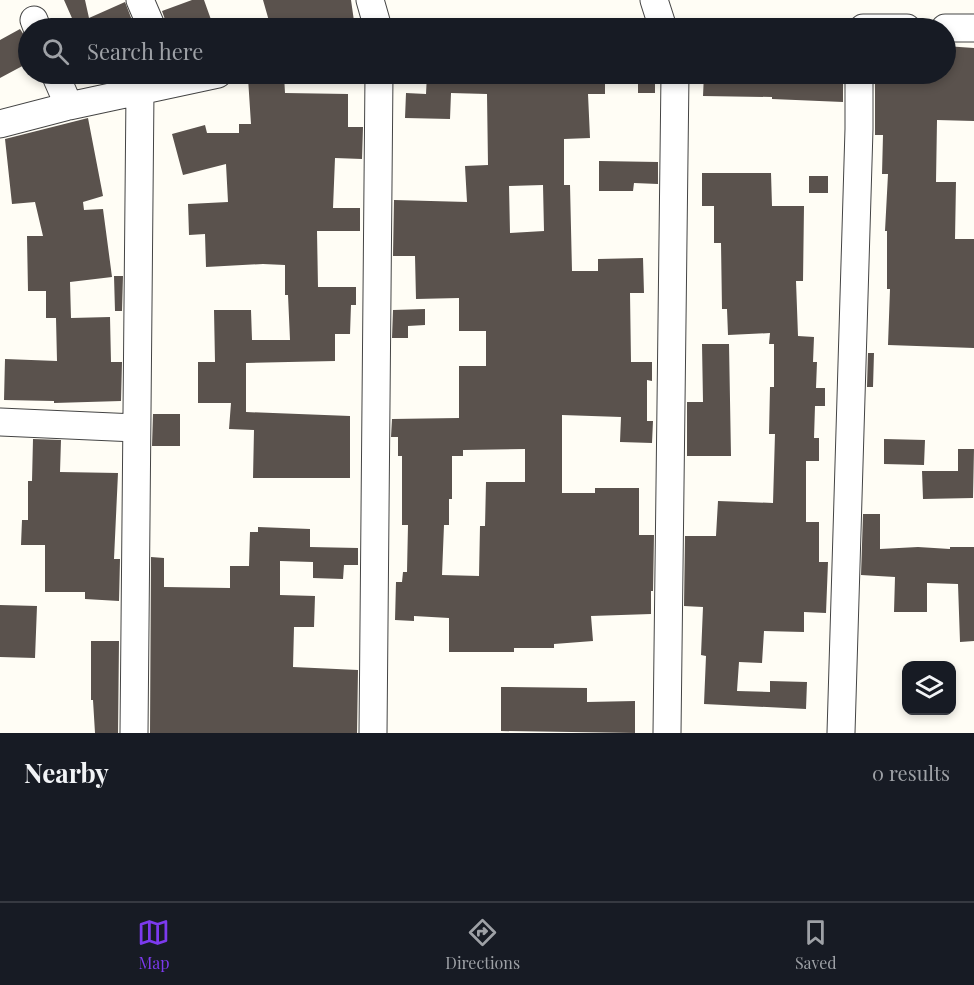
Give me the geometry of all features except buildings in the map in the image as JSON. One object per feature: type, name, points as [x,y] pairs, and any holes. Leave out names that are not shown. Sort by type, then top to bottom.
[{"type":"street","points":[[140,0],[148,18]]},
{"type":"street","points":[[370,0],[375,18]]},
{"type":"street","points":[[654,0],[660,18]]},
{"type":"street","points":[[956,28],[974,28]]},
{"type":"street","points":[[60,84],[69,106]]},
{"type":"street","points":[[0,124],[140,91],[158,84]]},
{"type":"street","points":[[373,733],[379,84]]},
{"type":"street","points":[[667,733],[675,84]]},
{"type":"street","points":[[841,733],[859,84]]},
{"type":"street","points":[[134,733],[140,91]]},
{"type":"street","points":[[0,422],[136,428]]}]
